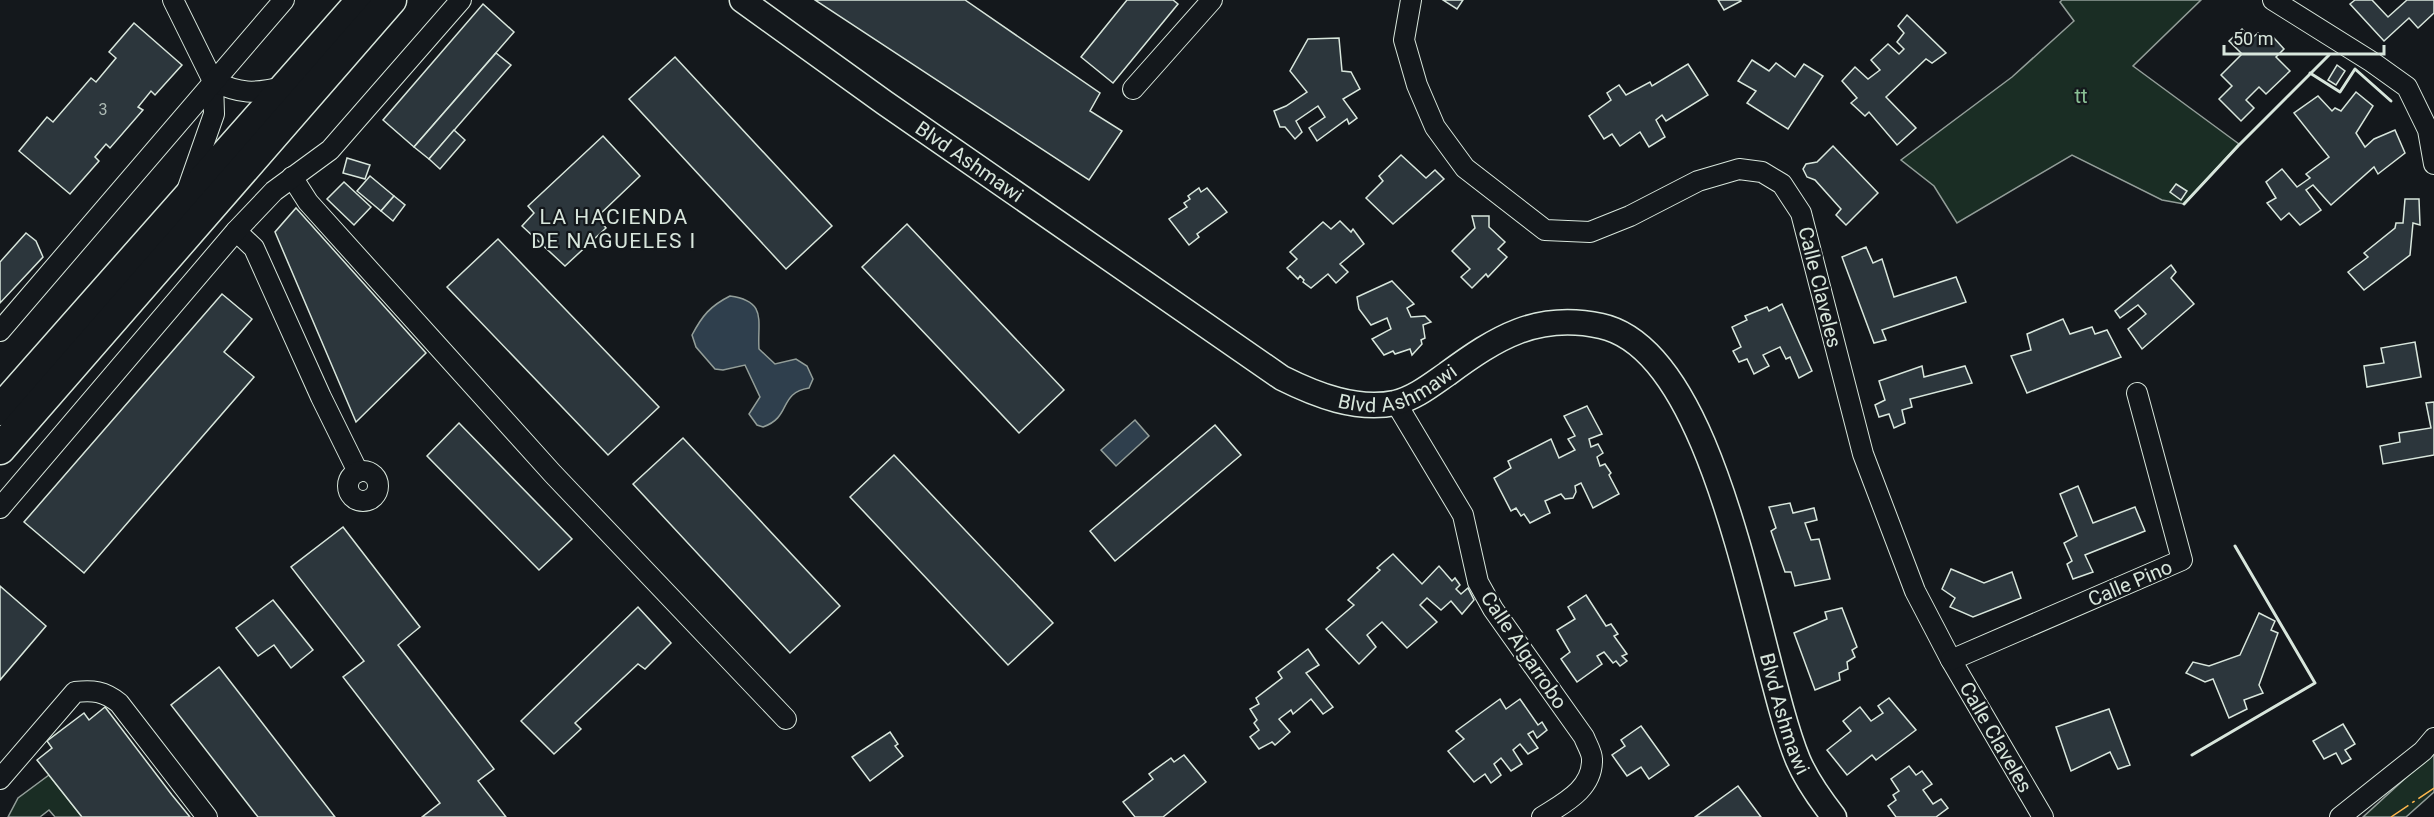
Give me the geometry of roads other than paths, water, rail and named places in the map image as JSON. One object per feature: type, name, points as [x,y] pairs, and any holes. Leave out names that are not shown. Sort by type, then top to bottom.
[{"type":"main road","points":[[0,410],[362,0]]},
{"type":"main road","points":[[0,449],[391,0]]},
{"type":"street","points":[[173,0],[213,81],[214,114],[182,202]]},
{"type":"street","points":[[0,331],[284,0]]},
{"type":"street","points":[[0,508],[236,231],[274,191],[330,150],[461,0]]},
{"type":"street","name":"Blvd Ashmawi","points":[[742,0],[885,103],[1282,378],[1337,400],[1362,404],[1396,403],[1427,388],[1498,338],[1523,328],[1562,321],[1603,326],[1617,332],[1648,354],[1662,369],[1681,399],[1715,471],[1737,539],[1790,740],[1808,782],[1834,817]]},
{"type":"street","points":[[1133,89],[1212,0]]},
{"type":"street","name":"Calle Claveles","points":[[1412,0],[1404,40],[1417,84],[1435,127],[1465,168],[1545,230],[1590,232],[1630,216],[1698,181],[1739,169],[1762,172],[1782,184],[1801,213],[1863,454],[1915,591],[1951,660],[2043,817]]},
{"type":"street","points":[[2274,0],[2407,87],[2428,130],[2434,164]]},
{"type":"street","points":[[213,81],[234,91],[254,93],[283,87]]},
{"type":"street","points":[[292,177],[308,201],[553,474],[786,719]]},
{"type":"street","points":[[236,231],[254,248],[321,397],[358,472]]},
{"type":"street","name":"Calle Pino","points":[[1951,660],[2182,560],[2137,393]]},
{"type":"street","name":"Calle Algarrobo","points":[[1396,403],[1463,515],[1479,582],[1493,609],[1584,737],[1592,758],[1589,776],[1578,793],[1542,817]]},
{"type":"street","points":[[0,779],[75,692],[88,690],[108,695],[119,703],[177,790],[207,817]]},
{"type":"street","points":[[2340,817],[2423,751],[2434,738]]},
{"type":"water","points":[[730,296],[742,299],[755,308],[759,322],[759,349],[775,364],[796,359],[807,366],[813,379],[809,388],[793,395],[778,417],[763,427],[757,425],[749,414],[760,397],[745,365],[723,370],[715,369],[696,347],[692,335],[707,312]]},
{"type":"water","points":[[1135,420],[1149,436],[1116,466],[1101,450]]},
{"type":"district","name":"LA HACIENDA DE NAGUELES I","points":[[614,229]]},
{"type":"park label","name":"tt","points":[[2081,96]]}]
